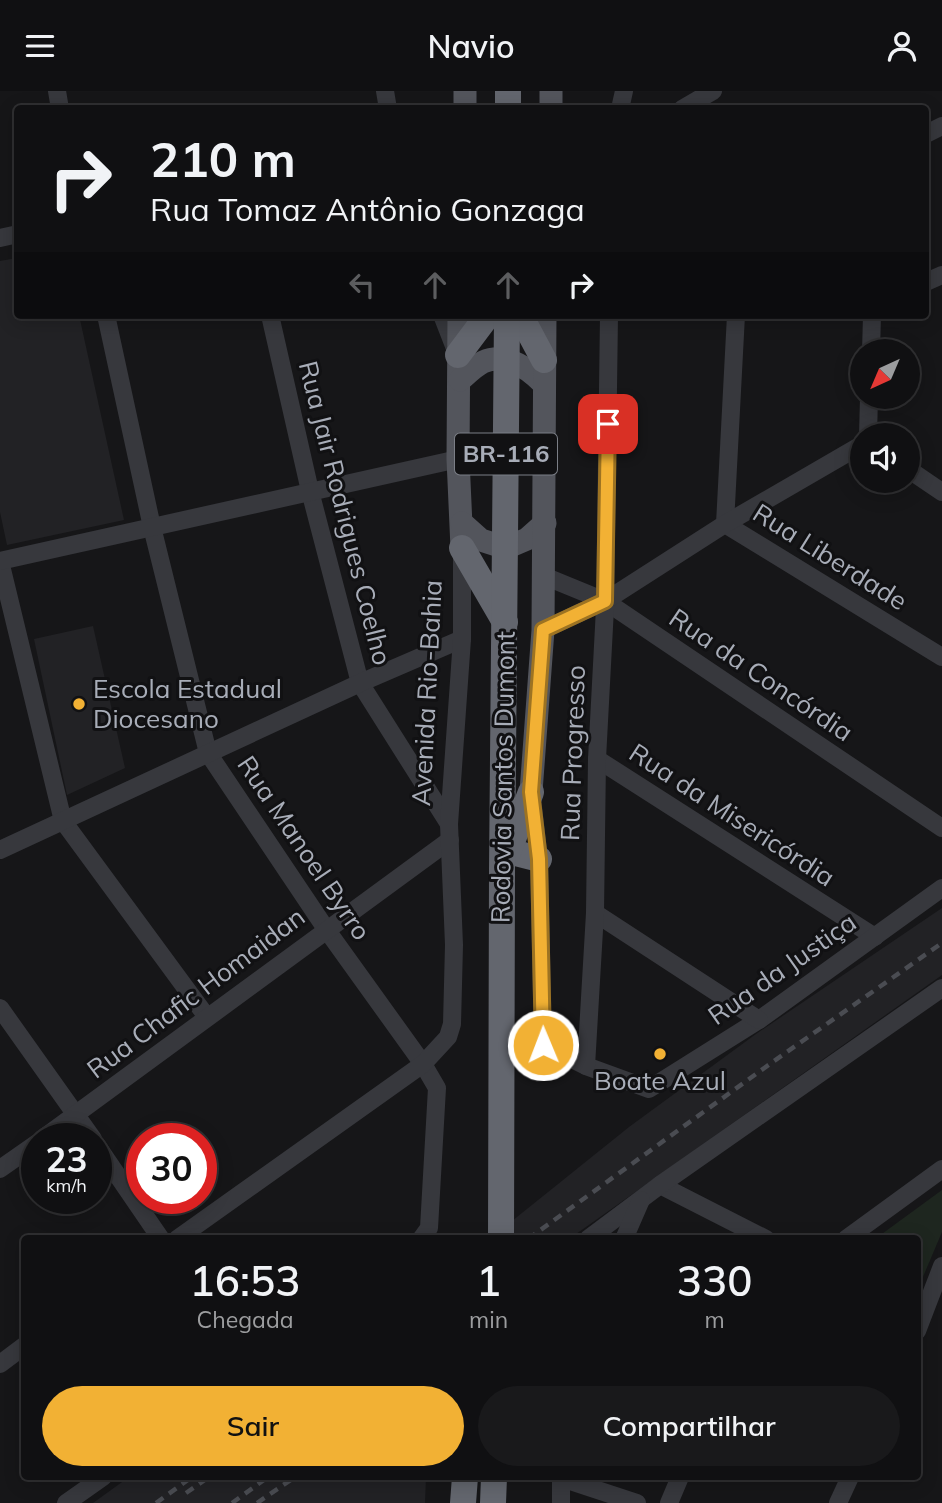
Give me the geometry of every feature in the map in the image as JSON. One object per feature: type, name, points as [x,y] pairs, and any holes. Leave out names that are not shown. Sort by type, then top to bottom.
[{"type":"highway","points":[[459,367],[486,319]]},
{"type":"highway","name":"Rodovia Santos Dumont","points":[[501,1235],[507,319]]},
{"type":"highway","points":[[522,319],[544,372]]},
{"type":"highway","points":[[462,535],[505,624]]},
{"type":"highway","points":[[531,792],[505,861],[539,859]]},
{"type":"highway","points":[[463,1503],[466,1480]]},
{"type":"highway","points":[[493,1503],[494,1480]]},
{"type":"highway","points":[[507,1480],[507,1503]]},
{"type":"main road","name":"Avenida Rio-Bahia","points":[[459,319],[458,459],[462,535]]},
{"type":"main road","points":[[531,792],[543,630],[545,319]]},
{"type":"main road","points":[[459,367],[484,361],[506,360],[544,372]]},
{"type":"main road","points":[[462,535],[506,548],[527,539],[545,523]]},
{"type":"street","points":[[689,105],[713,91]]},
{"type":"street","name":"Rua Manoel Byrro","points":[[107,319],[152,527],[208,753],[326,929],[424,1064],[437,1088],[429,1229],[424,1235]]},
{"type":"street","name":"Rua Jair Rodrigues Coelho","points":[[271,319],[310,491],[360,683],[449,832]]},
{"type":"street","points":[[443,319],[459,367]]},
{"type":"street","name":"Rua Progresso","points":[[586,1066],[595,913],[597,759],[605,601],[610,319]]},
{"type":"street","name":"Rua Liberdade","points":[[736,319],[725,524],[942,657]]},
{"type":"street","points":[[871,339],[872,319]]},
{"type":"street","points":[[543,630],[605,601],[725,524],[850,452]]},
{"type":"street","points":[[207,1017],[63,821],[0,561],[458,459]]},
{"type":"street","points":[[920,477],[942,492]]},
{"type":"street","name":"Avenida Rio-Bahia","points":[[183,1235],[424,1064],[448,1037],[452,1024],[454,944],[449,832],[462,639],[462,535]]},
{"type":"street","name":"Rua da Concórdia","points":[[544,576],[605,601],[942,828]]},
{"type":"street","points":[[0,850],[360,683],[462,639]]},
{"type":"street","name":"Rua da Misericórdia","points":[[597,759],[875,937]]},
{"type":"street","points":[[531,792],[539,859],[543,1045],[586,1066]]},
{"type":"street","name":"Rua Chafic Homaidan","points":[[65,1123],[326,929],[449,832]]},
{"type":"street","name":"Rua da Justiça","points":[[586,1066],[649,1089],[759,1020],[942,888]]},
{"type":"street","points":[[595,913],[759,1020]]},
{"type":"street","points":[[594,1235],[660,1185],[942,988]]},
{"type":"street","points":[[0,1008],[82,1123]]},
{"type":"street","points":[[0,1169],[21,1154]]},
{"type":"street","points":[[112,1168],[157,1235]]},
{"type":"street","points":[[851,1235],[942,1169]]},
{"type":"street","points":[[660,1185],[758,1235]]},
{"type":"street","points":[[626,1235],[641,1201]]},
{"type":"street","points":[[928,1314],[942,1266]]},
{"type":"street","points":[[0,1364],[21,1348]]},
{"type":"street","points":[[66,1503],[99,1480]]},
{"type":"street","points":[[561,1480],[561,1503]]},
{"type":"street","points":[[570,1480],[637,1503]]},
{"type":"street","points":[[669,1503],[679,1480]]},
{"type":"street","points":[[838,1503],[849,1480]]},
{"type":"shaded area","points":[[14,259],[14,319],[80,319],[124,520],[7,545],[0,512],[0,261]]},
{"type":"shaded area","name":"Escola Estadual Diocesano","points":[[93,626],[125,768],[67,795],[34,639]]},
{"type":"shaded area","points":[[942,908],[942,975],[575,1235],[512,1235],[512,1221],[629,1127],[756,1034]]},
{"type":"shaded area","points":[[942,1190],[942,1232],[921,1282],[921,1235],[880,1235]]},
{"type":"shaded area","points":[[125,1480],[426,1480],[425,1503],[93,1503]]},
{"type":"railway","points":[[534,1235],[942,943]]},
{"type":"railway","points":[[156,1503],[188,1480]]},
{"type":"railway","points":[[186,1493],[205,1480]]},
{"type":"railway","points":[[232,1503],[264,1480]]},
{"type":"railway","points":[[257,1503],[291,1480]]},
{"type":"place","name":"Escola Estadual Diocesano","points":[[79,704]]},
{"type":"place","name":"Boate Azul","points":[[660,1054]]},
{"type":"route","points":[[543,1045],[539,859],[531,792],[543,630],[605,601],[608,424]]}]
